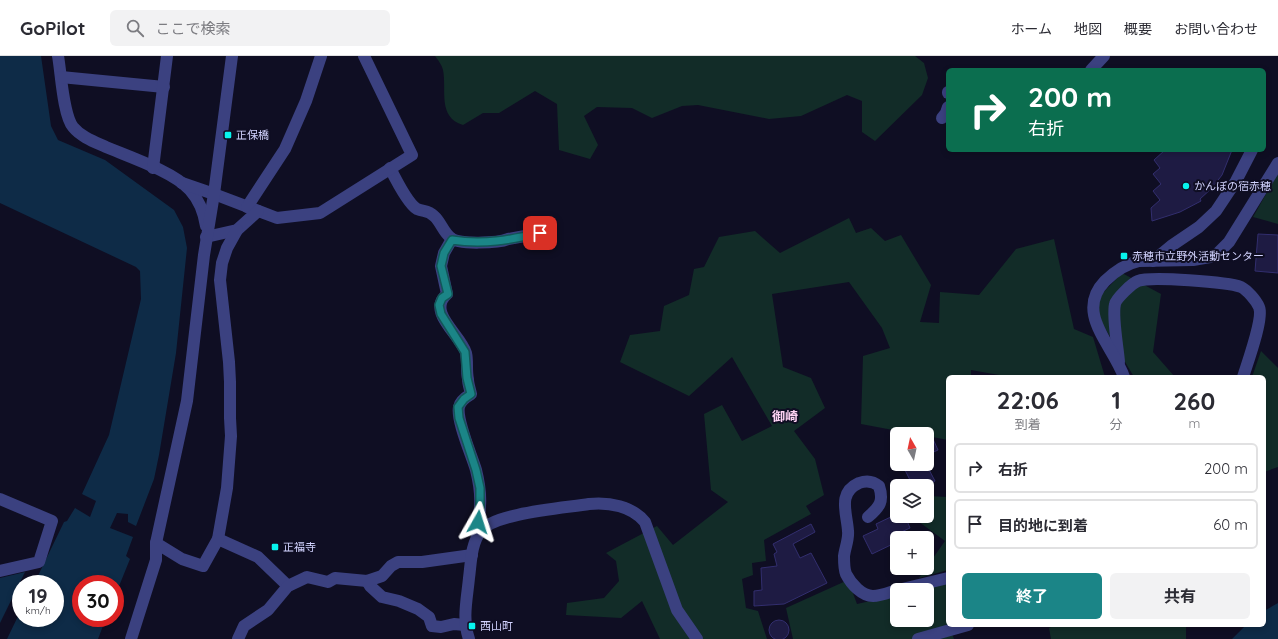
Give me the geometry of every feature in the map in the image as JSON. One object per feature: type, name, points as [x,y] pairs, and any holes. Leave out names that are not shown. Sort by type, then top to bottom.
[{"type":"street","points":[[58,56],[66,111],[72,127],[94,142],[153,168],[182,183],[277,218],[320,213],[412,155],[364,56]]},
{"type":"street","points":[[153,168],[167,56]]},
{"type":"street","points":[[131,639],[156,560],[156,543],[187,401],[206,237],[214,194],[232,56]]},
{"type":"street","points":[[156,543],[182,559],[203,566],[218,539],[226,488],[231,436],[229,362],[220,280],[222,263],[227,248],[237,230],[253,209],[285,149],[306,101],[321,56]]},
{"type":"street","points":[[1093,68],[1104,56]]},
{"type":"street","points":[[61,77],[164,87]]},
{"type":"street","points":[[1153,261],[1171,246],[1199,227],[1216,211],[1236,182],[1251,152]]},
{"type":"street","points":[[1122,372],[1096,323],[1093,314],[1093,300],[1099,288],[1120,268],[1132,262],[1193,260],[1210,257],[1217,254],[1229,242],[1278,163]]},
{"type":"street","points":[[390,168],[403,192],[417,209],[428,211],[435,217],[442,229],[452,240],[472,242],[503,241],[540,233],[543,224]]},
{"type":"street","points":[[182,183],[190,190],[199,203],[205,219],[206,237]]},
{"type":"street","points":[[206,237],[237,230]]},
{"type":"street","points":[[452,240],[444,253],[441,266],[448,294],[442,298],[439,305],[441,314],[465,352],[467,378],[471,394],[464,399],[458,407],[459,418],[476,470],[480,488],[478,522],[481,530]]},
{"type":"street","points":[[1122,372],[1115,323],[1115,303],[1123,293],[1137,281],[1149,279],[1208,281],[1241,287],[1253,298],[1260,308],[1259,322],[1244,375]]},
{"type":"street","points":[[868,517],[881,503],[881,492],[879,486],[872,481],[861,482],[850,488],[846,497],[845,512],[848,532],[844,556],[846,573],[855,586],[864,594],[873,596],[890,592]]},
{"type":"street","points":[[0,499],[52,521],[39,562],[0,571]]},
{"type":"street","points":[[469,639],[465,625],[465,614],[472,555],[475,542],[481,530],[492,522],[506,517],[602,503],[612,504],[635,513],[641,517],[648,527],[678,610],[696,639]]},
{"type":"street","points":[[218,539],[258,557],[288,586]]},
{"type":"street","points":[[238,639],[244,626],[268,610],[288,586],[307,577],[328,582],[335,578],[367,581],[382,576],[391,566],[398,562],[422,562],[472,555]]},
{"type":"street","points":[[927,583],[946,578]]},
{"type":"street","points":[[367,581],[370,586],[382,597],[418,608],[429,617],[432,626],[441,627],[454,624],[465,625]]},
{"type":"street","points":[[918,639],[961,627]]},
{"type":"green space","points":[[435,56],[915,56],[924,63],[928,78],[922,95],[875,141],[862,132],[862,101],[847,95],[801,116],[769,119],[698,105],[682,106],[652,118],[632,108],[597,107],[584,116],[598,145],[590,159],[559,150],[557,104],[535,91],[499,113],[483,113],[463,125],[455,121],[449,116],[446,109],[443,70],[441,64]]},
{"type":"green space","points":[[1278,173],[1278,224],[1253,217]]},
{"type":"green space","points":[[849,218],[856,233],[871,228],[885,241],[901,235],[931,285],[920,322],[939,323],[940,292],[979,295],[1016,249],[1054,239],[1074,329],[1093,337],[1104,375],[999,375],[971,370],[971,375],[946,375],[946,440],[934,437],[934,427],[890,427],[890,429],[861,424],[863,356],[890,348],[882,328],[849,282],[772,294],[783,367],[811,378],[825,408],[794,431],[815,459],[824,495],[806,506],[811,514],[764,540],[766,561],[752,563],[753,575],[742,579],[746,608],[758,611],[767,639],[660,639],[642,601],[621,618],[566,615],[567,603],[604,598],[619,581],[616,561],[606,553],[657,526],[673,545],[728,502],[711,490],[704,414],[722,405],[742,441],[772,426],[732,357],[689,396],[620,362],[630,335],[660,331],[664,306],[689,295],[694,269],[704,267],[719,237],[755,231],[780,253]]},
{"type":"green space","points":[[1122,273],[1161,294],[1153,352],[1173,375],[1133,375],[1099,318],[1099,297]]},
{"type":"green space","points":[[1261,351],[1278,368],[1278,467],[1266,471],[1266,375],[1253,375]]},
{"type":"green space","points":[[934,496],[946,497],[946,571],[934,574],[934,557],[945,541],[934,533],[934,531],[931,531],[921,523],[934,523]]},
{"type":"green space","points":[[921,575],[930,575],[919,578]]},
{"type":"green space","points":[[848,580],[857,604],[890,597],[890,627],[934,627],[934,586],[946,582],[946,627],[949,627],[954,639],[793,639],[786,608]]},
{"type":"green space","points":[[1186,627],[1186,639],[1051,639],[1049,628]]},
{"type":"water","points":[[0,56],[41,56],[51,126],[58,140],[105,160],[174,210],[183,227],[187,248],[176,353],[154,479],[136,526],[128,522],[128,514],[117,513],[110,528],[133,537],[126,556],[130,559],[124,575],[72,575],[72,627],[103,627],[98,639],[7,639],[13,627],[64,627],[64,575],[38,575],[64,522],[67,521],[75,508],[90,517],[96,501],[82,494],[109,435],[141,299],[140,271],[136,267],[0,203]]},
{"type":"water","points":[[25,572],[24,575],[12,575]]},
{"type":"water","points":[[12,575],[12,599],[0,623],[0,578]]},
{"type":"water","points":[[1278,603],[1278,639],[1232,639],[1244,627],[1266,627],[1266,610]]},
{"type":"building","name":"かんぽの宿赤穂","points":[[1163,152],[1231,152],[1222,175],[1212,188],[1200,199],[1201,201],[1180,212],[1152,221],[1151,208],[1160,200],[1153,191],[1161,184],[1153,174],[1160,168],[1154,160]]},
{"type":"building","points":[[1258,234],[1278,235],[1278,273],[1255,271]]},
{"type":"building","points":[[934,441],[938,450],[934,452]]},
{"type":"building","points":[[906,471],[930,471],[934,479],[910,479]]},
{"type":"building","points":[[890,517],[890,523],[908,523],[910,528],[904,531],[890,531],[890,545],[872,554],[863,536],[878,529],[876,524]]},
{"type":"building","points":[[811,524],[815,532],[793,544],[800,558],[811,553],[827,583],[784,604],[754,606],[754,591],[762,590],[761,568],[777,566],[774,554],[777,552],[773,544]]},
{"type":"building","points":[[779,620],[786,623],[789,630],[786,637],[779,640],[772,637],[769,630],[772,623]]},
{"type":"place","name":"正保橋","points":[[228,135]]},
{"type":"place","name":"かんぽの宿赤穂","points":[[1186,186]]},
{"type":"place","name":"赤穂市立野外活動センター","points":[[1124,256]]},
{"type":"place","name":"正福寺","points":[[275,547]]},
{"type":"place","name":"西山町","points":[[472,626]]},
{"type":"district","name":"御崎","points":[[785,416]]},
{"type":"route","points":[[478,522],[480,488],[476,470],[459,418],[458,407],[464,399],[471,394],[467,378],[467,360],[465,352],[441,314],[439,305],[442,298],[448,294],[441,266],[444,253],[452,240],[465,242],[492,242],[540,233]]}]
